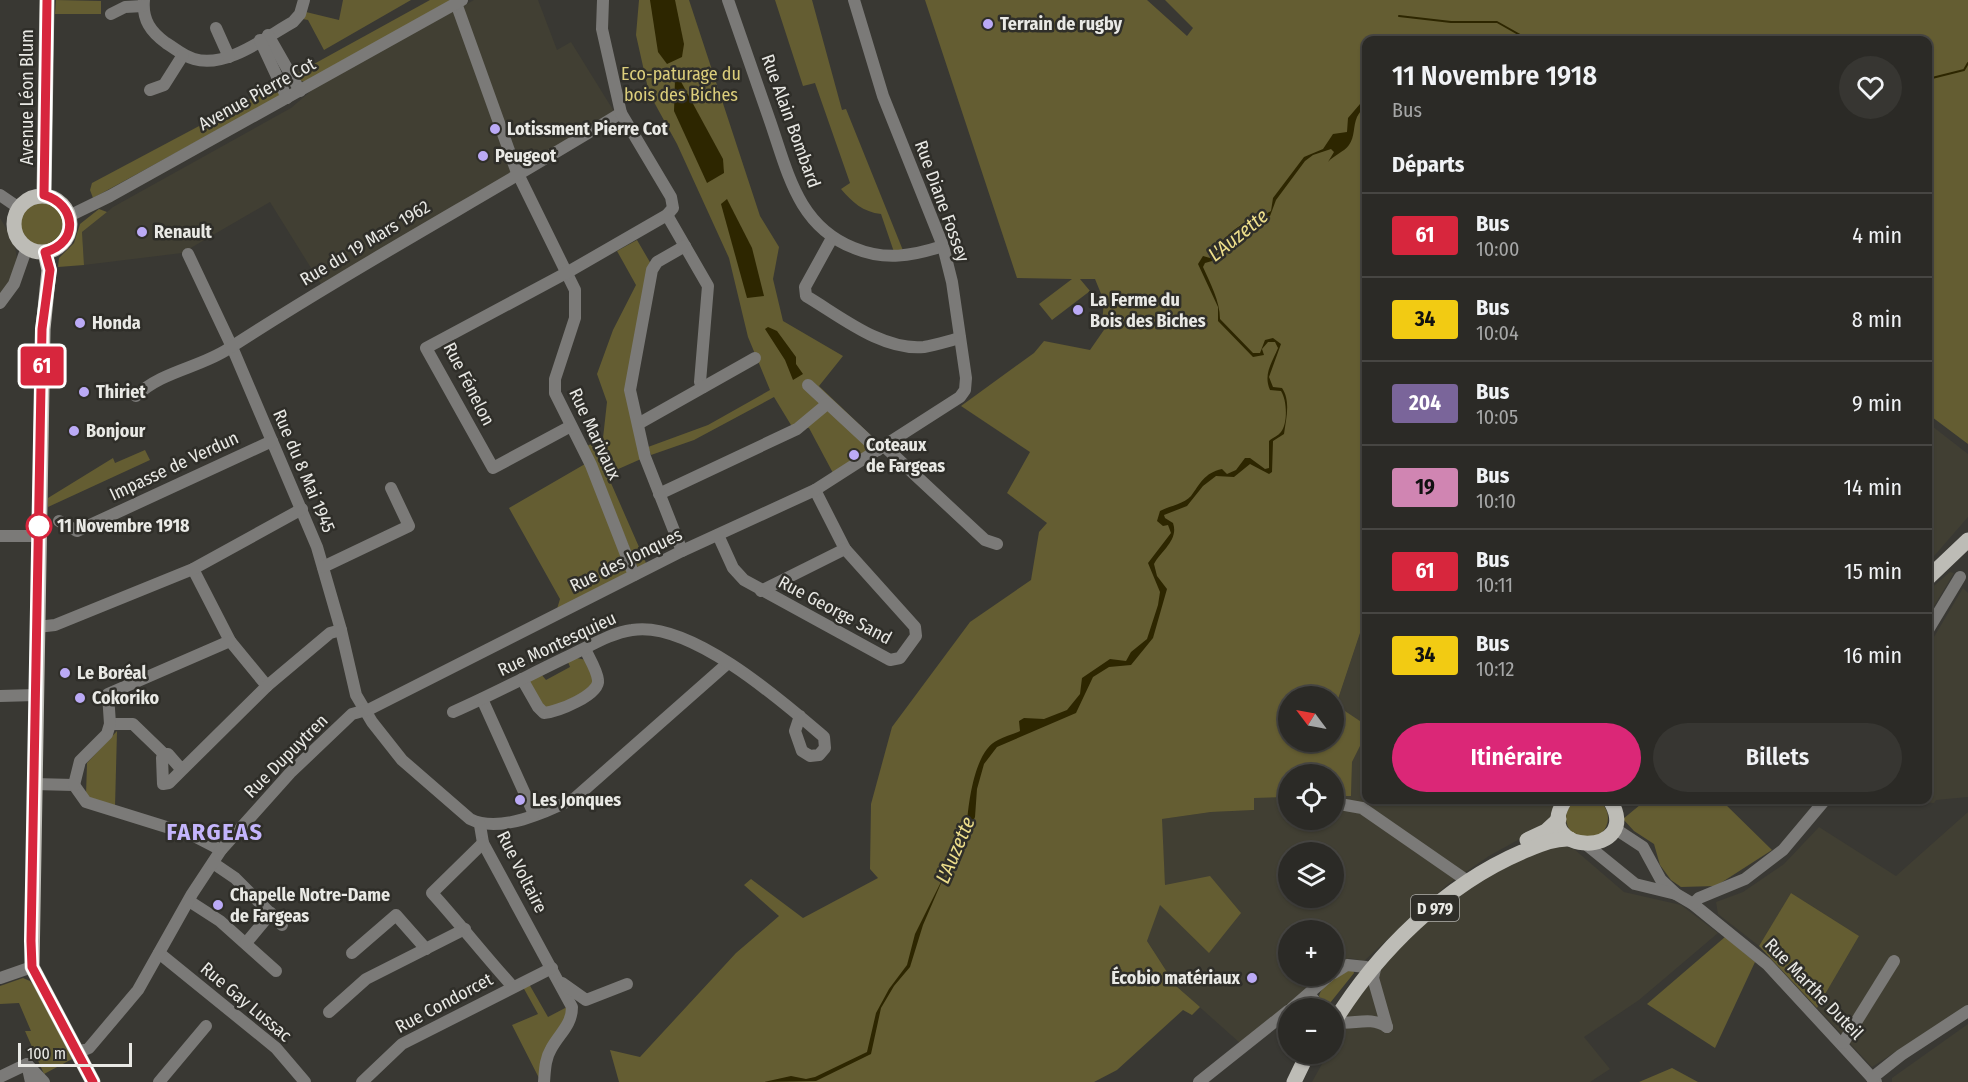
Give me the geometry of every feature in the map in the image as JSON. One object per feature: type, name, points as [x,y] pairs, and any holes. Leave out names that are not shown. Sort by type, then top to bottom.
[{"type":"main road","name":"Avenue Léon Blum","points":[[44,195],[47,0]]},
{"type":"main road","points":[[44,195],[62,204],[69,216],[70,229],[65,240],[58,247],[45,252],[27,247],[16,233],[14,223],[19,208],[28,200],[44,195]]},
{"type":"main road","points":[[45,252],[50,270],[42,329],[32,967],[93,1082]]},
{"type":"main road","points":[[1932,574],[1968,540]]},
{"type":"main road","points":[[1564,804],[1559,819],[1570,839],[1587,845],[1603,840],[1613,813]]},
{"type":"main road","name":"D 979","points":[[1344,998],[1389,942],[1463,878],[1492,858],[1546,831],[1559,819]]},
{"type":"main road","name":"D 979","points":[[1344,1007],[1371,965],[1450,895],[1486,870],[1549,841],[1570,839]]},
{"type":"main road","points":[[1293,1082],[1302,1064]]},
{"type":"main road","points":[[1302,1082],[1311,1064]]},
{"type":"street","points":[[111,14],[125,7],[143,3],[146,22],[155,34],[183,55],[210,62],[229,57],[293,22],[300,14],[304,0]]},
{"type":"street","points":[[603,0],[602,29],[621,113],[671,197],[670,212],[685,246],[708,286],[700,382],[703,387]]},
{"type":"street","name":"Rue Alain Bombard","points":[[728,0],[791,182],[816,225],[832,238],[870,254],[896,257],[943,246]]},
{"type":"street","name":"Rue Diane Fossey","points":[[854,0],[883,96],[943,246],[952,282],[966,378],[965,390],[960,397],[911,428]]},
{"type":"street","name":"Avenue Pierre Cot","points":[[69,216],[459,2]]},
{"type":"street","name":"Rue Marivaux","points":[[459,2],[518,174],[575,290],[575,318],[555,379],[557,399],[591,465],[634,575]]},
{"type":"street","points":[[216,27],[229,57]]},
{"type":"street","points":[[264,38],[300,91]]},
{"type":"street","points":[[264,38],[287,98]]},
{"type":"street","points":[[150,90],[164,85],[183,55]]},
{"type":"street","name":"Rue du 19 Mars 1962","points":[[136,396],[150,383],[232,347],[315,294],[621,113]]},
{"type":"street","points":[[0,195],[19,208]]},
{"type":"street","points":[[568,272],[670,212]]},
{"type":"street","points":[[832,238],[805,287],[806,296],[860,328],[895,345],[923,347],[960,338]]},
{"type":"street","points":[[682,551],[645,457],[630,390],[652,270],[657,262],[685,246]]},
{"type":"street","points":[[0,303],[14,284],[27,247]]},
{"type":"street","name":"Rue du 8 Mai 1945","points":[[188,254],[232,347],[302,509],[323,567],[341,630],[358,712]]},
{"type":"street","name":"Rue Fénelon","points":[[568,272],[426,348],[493,468],[571,426]]},
{"type":"street","points":[[638,424],[755,358]]},
{"type":"street","points":[[808,385],[985,540],[997,544]]},
{"type":"street","points":[[659,494],[797,429],[827,404]]},
{"type":"street","name":"Rue des Jonques","points":[[358,712],[682,551],[815,490],[911,428]]},
{"type":"street","name":"Impasse de Verdun","points":[[59,521],[77,531],[272,441]]},
{"type":"street","points":[[323,567],[409,526],[391,488]]},
{"type":"street","name":"Rue George Sand","points":[[718,536],[733,568],[744,580],[890,660],[900,658],[916,636],[915,627],[846,549],[815,490]]},
{"type":"street","points":[[37,627],[55,625],[193,569],[302,509]]},
{"type":"street","points":[[0,536],[39,536]]},
{"type":"street","points":[[761,591],[846,549]]},
{"type":"street","points":[[193,569],[230,641],[267,686]]},
{"type":"street","points":[[1932,623],[1960,577]]},
{"type":"street","name":"Rue Montesquieu","points":[[453,712],[612,636],[649,629],[666,632],[728,663],[754,679],[800,716]]},
{"type":"street","points":[[164,754],[162,758],[163,784],[170,783],[267,686],[330,633],[341,630]]},
{"type":"street","points":[[221,849],[192,835],[86,802],[74,785],[80,761],[107,734],[110,724],[108,694],[230,641]]},
{"type":"street","points":[[522,679],[544,713],[552,712],[592,694],[598,686],[598,678],[585,649]]},
{"type":"street","points":[[480,825],[496,826],[575,798],[728,663]]},
{"type":"street","points":[[0,696],[36,695]]},
{"type":"street","points":[[482,699],[534,814]]},
{"type":"street","name":"Rue Voltaire","points":[[358,712],[402,760],[480,825],[483,843],[572,1007],[572,1020],[550,1050],[545,1061],[544,1082]]},
{"type":"street","name":"Rue Dupuytren","points":[[79,1052],[89,1047],[138,990],[221,849],[290,773],[358,712]]},
{"type":"street","points":[[110,724],[133,723],[164,754],[168,754],[182,770]]},
{"type":"street","points":[[34,784],[74,785]]},
{"type":"street","points":[[1693,904],[1699,898],[1745,879],[1783,850],[1822,804]]},
{"type":"street","points":[[1344,805],[1362,808],[1463,878]]},
{"type":"street","points":[[1613,813],[1643,848],[1661,880],[1676,894]]},
{"type":"street","points":[[483,843],[432,893],[513,987]]},
{"type":"street","points":[[1587,845],[1635,884],[1676,894]]},
{"type":"street","points":[[213,863],[235,878],[282,925]]},
{"type":"street","points":[[1635,884],[1654,867]]},
{"type":"street","name":"Rue Marthe Duteil","points":[[1676,894],[1693,904],[1767,964],[1843,1043],[1874,1080]]},
{"type":"street","points":[[189,901],[220,921],[276,971]]},
{"type":"street","points":[[246,944],[271,913]]},
{"type":"street","points":[[352,952],[396,915],[426,949]]},
{"type":"street","points":[[329,1012],[366,979],[465,929]]},
{"type":"street","name":"Rue Gay Lussac","points":[[159,953],[276,1048],[305,1082]]},
{"type":"street","points":[[1843,1043],[1894,961]]},
{"type":"street","points":[[1344,970],[1371,965],[1387,1027],[1370,1020],[1344,1024]]},
{"type":"street","points":[[0,978],[32,967]]},
{"type":"street","name":"Rue Condorcet","points":[[362,1082],[402,1044],[552,968]]},
{"type":"street","points":[[558,981],[586,1000],[627,984]]},
{"type":"street","points":[[1306,998],[1319,986]]},
{"type":"street","points":[[1874,1080],[1901,1055],[1968,1011]]},
{"type":"street","points":[[1199,1082],[1278,1019]]},
{"type":"street","points":[[159,1082],[206,1026]]},
{"type":"street","points":[[0,1077],[27,1064]]},
{"type":"street","points":[[27,1064],[31,1082]]},
{"type":"street","points":[[27,1064],[44,1082]]},
{"type":"shaded area","points":[[474,0],[538,0],[557,50],[571,42],[615,113],[321,284],[270,202],[182,253],[84,265],[82,232],[113,207],[291,108],[318,85]]},
{"type":"shaded area","points":[[0,218],[14,241],[17,259],[12,283],[0,298]]},
{"type":"shaded area","points":[[1932,426],[1968,454],[1968,517],[1932,558]]},
{"type":"shaded area","points":[[1950,572],[1954,573],[1932,609],[1932,588]]},
{"type":"shaded area","points":[[1963,588],[1968,593],[1968,797],[1936,800],[1934,803],[1932,803],[1932,640]]},
{"type":"shaded area","points":[[1362,627],[1362,722],[1344,710],[1342,686]]},
{"type":"shaded area","points":[[1362,742],[1362,804],[1557,804],[1550,822],[1489,856],[1448,884],[1364,961],[1349,958],[1344,962],[1344,920],[1278,920],[1278,986],[1311,986],[1296,998],[1278,998],[1278,1013],[1240,1043],[1176,986],[1147,941],[1165,885],[1161,819],[1211,812],[1254,810],[1254,798],[1278,797],[1278,830],[1344,830],[1344,796],[1351,796],[1352,762]]},
{"type":"shaded area","points":[[1968,812],[1968,1005],[1872,1067],[1817,1008],[1859,936],[1791,893],[1759,946],[1718,914],[1716,902],[1743,892],[1784,864],[1819,827],[1896,876]]},
{"type":"shaded area","points":[[1560,845],[1574,849],[1624,892],[1681,905],[1718,933],[1639,1000],[1584,1037],[1610,1069],[1590,1082],[1312,1082],[1322,1064],[1344,1064],[1344,1015],[1407,938],[1460,892],[1506,864]]},
{"type":"shaded area","points":[[1968,1024],[1968,1082],[1892,1082],[1892,1078]]},
{"type":"green space","points":[[56,0],[101,1],[101,14],[55,14]]},
{"type":"green space","points":[[343,0],[411,0],[324,50],[308,20],[303,19],[306,12],[339,20]]},
{"type":"green space","points":[[430,0],[454,0],[307,82],[300,81],[294,75]]},
{"type":"green space","name":"Eco-paturage du bois des Biches","points":[[639,0],[689,0],[760,216],[779,247],[773,279],[783,321],[843,356],[819,386],[880,444],[833,473],[809,428],[791,425],[774,397],[694,440],[651,455],[648,447],[708,425],[770,390],[748,337],[729,258],[677,144],[649,93],[636,35]]},
{"type":"green space","points":[[775,0],[812,0],[842,110],[846,109],[904,253],[894,252],[881,214],[858,206],[841,189],[850,183],[815,83],[803,86]]},
{"type":"green space","points":[[925,0],[1147,0],[1187,36],[1193,28],[1165,0],[1968,0],[1968,444],[1932,417],[1932,36],[1362,36],[1362,627],[1342,686],[1278,686],[1278,752],[1344,752],[1344,710],[1362,722],[1362,742],[1352,762],[1351,796],[1344,796],[1344,764],[1278,764],[1278,797],[1254,798],[1254,810],[1211,812],[1162,819],[1165,885],[1210,876],[1241,913],[1209,953],[1160,905],[1147,941],[1176,986],[1200,1007],[1192,1015],[1183,1010],[1117,1070],[1094,1082],[619,1082],[610,1050],[640,1057],[736,953],[779,916],[744,885],[751,879],[803,918],[878,878],[870,869],[871,804],[892,727],[970,622],[1031,580],[1039,532],[1047,523],[1007,493],[1030,452],[961,406],[1034,353],[1044,341],[1090,350],[1106,327],[1102,323],[1104,301],[1095,279],[1080,279],[1090,291],[1052,320],[1039,304],[1072,279],[1017,278]]},
{"type":"green space","points":[[278,84],[280,93],[278,97],[93,198],[90,190],[92,183]]},
{"type":"green space","points":[[42,203],[58,209],[64,225],[58,241],[42,247],[26,241],[20,225],[26,209]]},
{"type":"green space","points":[[99,209],[107,212],[82,232],[84,265],[58,267],[59,258],[74,243],[80,224]]},
{"type":"green space","points":[[637,240],[651,264],[629,369],[641,459],[607,474],[646,563],[638,568],[587,446],[603,438],[607,402],[597,374],[613,330],[636,285],[617,251]]},
{"type":"green space","points":[[145,450],[150,460],[48,507],[48,498],[113,458],[115,463]]},
{"type":"green space","points":[[585,464],[629,568],[627,576],[557,609],[560,599],[509,508]]},
{"type":"green space","points":[[577,658],[586,660],[595,679],[592,688],[550,709],[541,707],[528,681],[541,674],[546,680],[570,667],[568,662]]},
{"type":"green space","points":[[117,731],[115,807],[93,800],[86,795],[87,763]]},
{"type":"green space","points":[[1571,804],[1603,804],[1608,818],[1606,826],[1602,833],[1595,837],[1587,839],[1579,837],[1572,833],[1568,826],[1566,818]]},
{"type":"green space","points":[[1641,804],[1725,804],[1772,850],[1716,886],[1681,887],[1671,880],[1660,865],[1654,844],[1634,831],[1623,819]]},
{"type":"green space","points":[[1791,893],[1859,936],[1817,1008],[1759,946]]},
{"type":"green space","points":[[1725,937],[1755,962],[1715,1048],[1647,1004]]},
{"type":"green space","points":[[1353,968],[1354,973],[1344,986],[1344,973]]},
{"type":"green space","points":[[23,978],[35,987],[74,1058],[44,1074],[25,1031],[31,1031],[19,1003],[0,1004],[0,986]]},
{"type":"green space","points":[[529,984],[548,1017],[567,1007],[568,1019],[541,1082],[512,1025],[538,1014],[523,987]]},
{"type":"green space","points":[[1344,986],[1334,998],[1320,998],[1324,987]]},
{"type":"green space","points":[[1672,1068],[1698,1082],[1639,1082]]},
{"type":"water","points":[[650,0],[675,0],[684,44],[682,57],[667,64],[658,52]]},
{"type":"water","points":[[679,78],[723,159],[724,173],[707,183],[674,111],[675,80]]},
{"type":"water","name":"L'Auzette","points":[[1362,102],[1362,110],[1356,120],[1351,142],[1347,147],[1328,162],[1334,152],[1331,149],[1313,155],[1305,161],[1276,200],[1270,216],[1237,233],[1212,261],[1205,263],[1203,267],[1216,299],[1220,312],[1220,319],[1253,353],[1260,353],[1265,340],[1273,338],[1281,344],[1269,377],[1273,387],[1282,388],[1285,393],[1287,410],[1284,434],[1273,441],[1272,472],[1269,474],[1250,464],[1234,477],[1216,476],[1203,486],[1187,506],[1164,515],[1173,523],[1174,535],[1154,564],[1157,576],[1167,589],[1153,638],[1131,665],[1109,667],[1093,677],[1076,713],[997,747],[984,764],[977,789],[975,817],[971,826],[960,838],[949,870],[946,869],[945,864],[956,833],[967,822],[975,776],[990,745],[1020,731],[1019,721],[1024,718],[1044,719],[1067,710],[1080,694],[1082,678],[1110,659],[1126,661],[1131,652],[1147,639],[1160,592],[1148,563],[1171,533],[1168,525],[1163,526],[1157,521],[1160,511],[1188,499],[1211,473],[1222,469],[1227,474],[1236,470],[1245,458],[1250,458],[1265,469],[1269,468],[1269,441],[1281,432],[1286,417],[1281,391],[1270,390],[1267,379],[1278,348],[1275,342],[1268,342],[1262,349],[1264,355],[1253,357],[1218,321],[1218,307],[1198,264],[1203,256],[1210,258],[1223,240],[1234,230],[1271,211],[1273,198],[1304,157],[1323,149],[1333,134],[1347,132],[1348,118]]},
{"type":"water","points":[[727,199],[752,248],[764,296],[747,298],[721,204]]},
{"type":"water","points":[[768,327],[777,331],[796,357],[796,364],[803,374],[793,380],[785,360],[765,329]]},
{"type":"water","points":[[945,874],[923,925],[910,967],[894,986],[881,1008],[871,1054],[816,1081],[764,1082],[791,1076],[806,1079],[815,1077],[867,1052],[876,1013],[889,989],[907,965],[915,934]]},
{"type":"waterway","points":[[1399,16],[1451,22],[1497,22],[1522,36]]},
{"type":"waterway","points":[[1932,78],[1964,70],[1968,63]]},
{"type":"bus line","name":"61","points":[[47,0],[46,185],[44,195],[62,204],[70,219],[70,229],[65,240],[58,247],[45,252],[50,270],[42,329],[32,967],[93,1082]]},
{"type":"place","name":"Terrain de rugby","points":[[988,24]]},
{"type":"place","name":"Lotissment Pierre Cot","points":[[495,129]]},
{"type":"place","name":"Peugeot","points":[[483,156]]},
{"type":"place","name":"Renault","points":[[142,232]]},
{"type":"place","name":"La Ferme du Bois des Biches","points":[[1078,310]]},
{"type":"place","name":"Honda","points":[[80,323]]},
{"type":"place","name":"Thiriet","points":[[84,392]]},
{"type":"place","name":"Bonjour","points":[[74,431]]},
{"type":"place","name":"Coteaux de Fargeas","points":[[854,455]]},
{"type":"place","name":"11 Novembre 1918","points":[[39,526]]},
{"type":"place","name":"Le Boréal","points":[[65,673]]},
{"type":"place","name":"Cokoriko","points":[[80,698]]},
{"type":"place","name":"Les Jonques","points":[[520,800]]},
{"type":"place","name":"Chapelle Notre-Dame de Fargeas","points":[[218,905]]},
{"type":"place","name":"Écobio matériaux","points":[[1252,978]]},
{"type":"district","name":"FARGEAS","points":[[215,832]]}]
